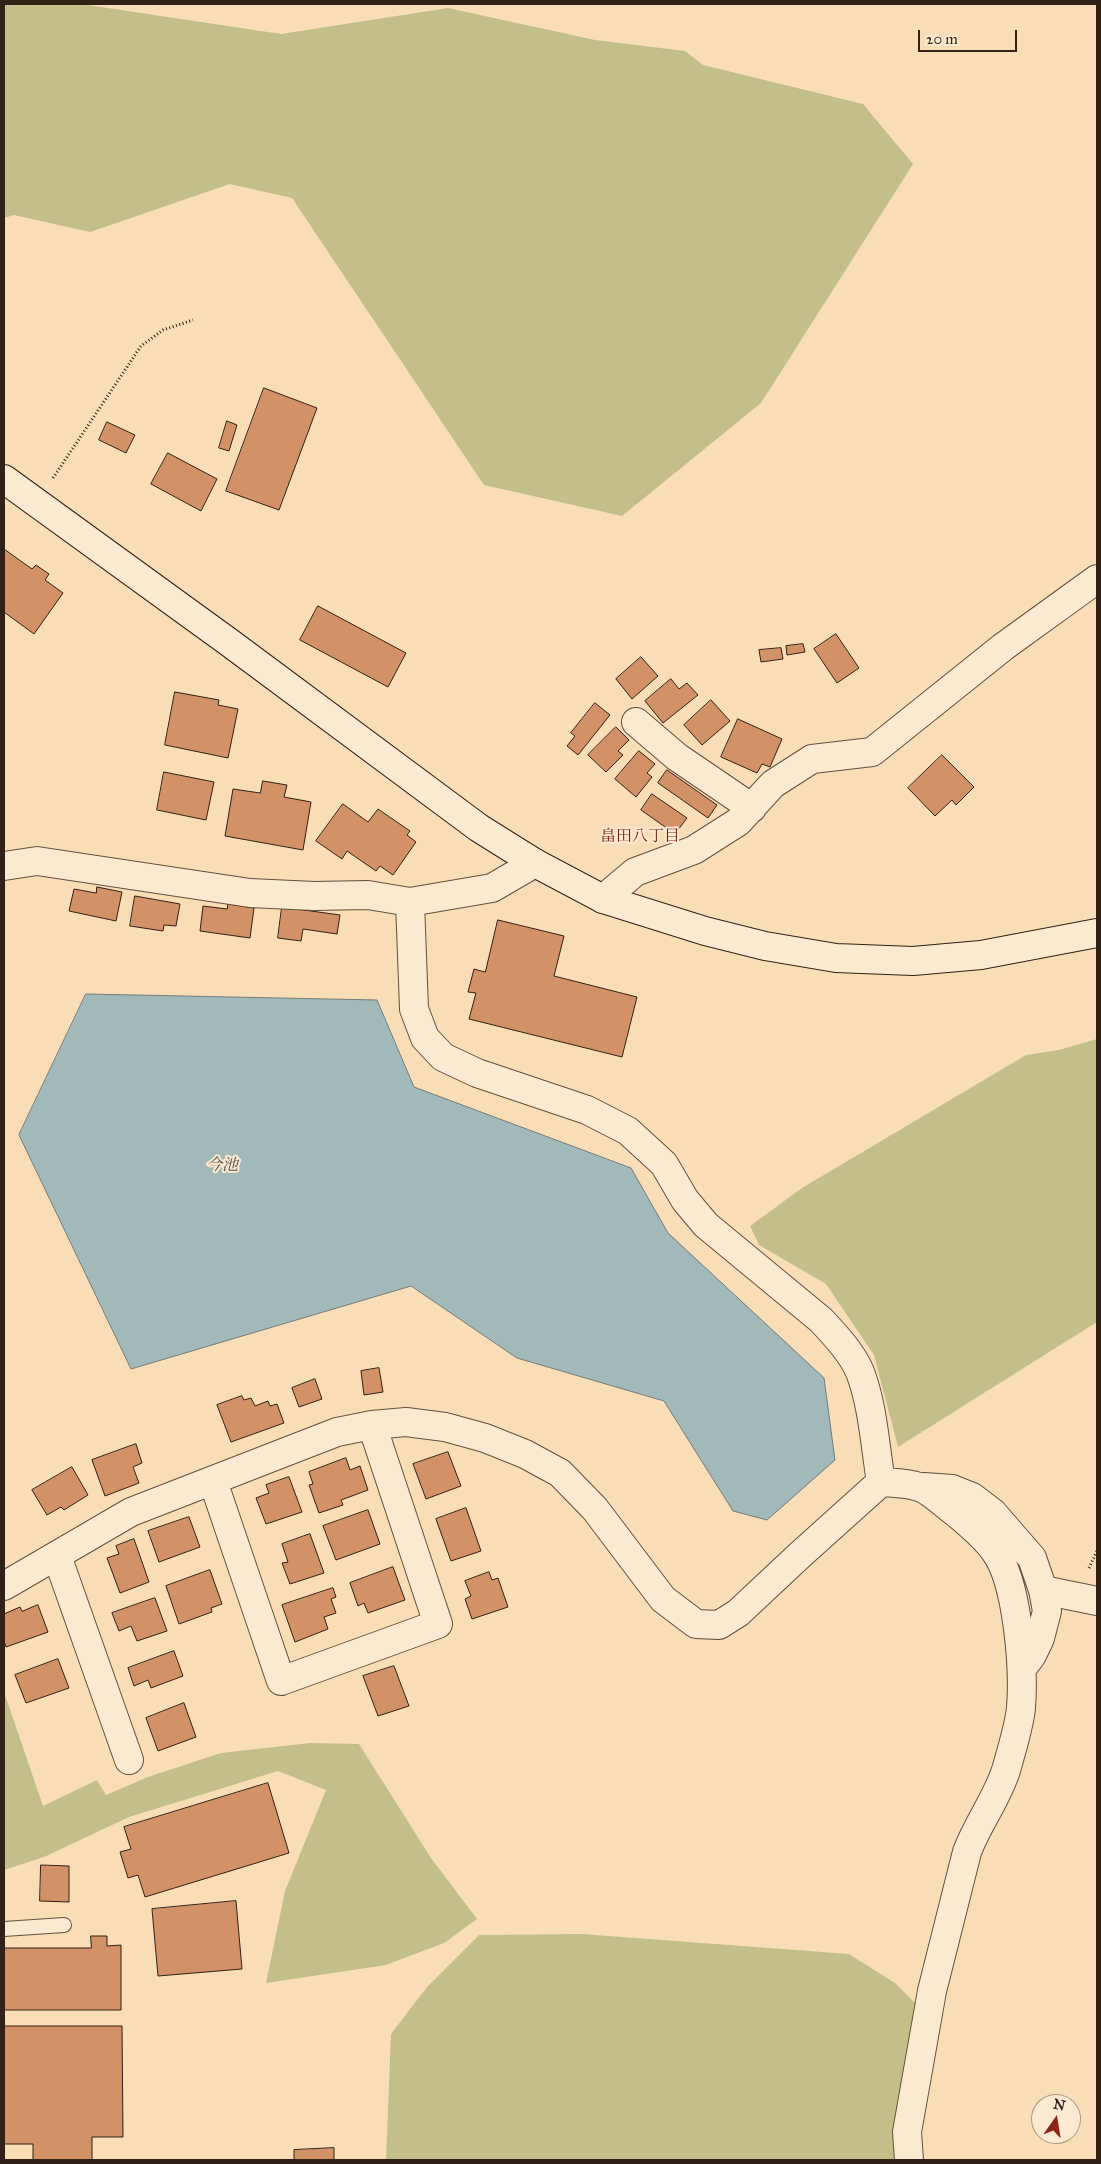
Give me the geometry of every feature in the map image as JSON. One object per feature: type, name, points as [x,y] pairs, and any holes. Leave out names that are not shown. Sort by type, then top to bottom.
[{"type":"street","points":[[4,479],[230,642],[479,828],[535,863],[603,899],[705,931],[765,946],[836,958],[912,961],[982,956],[1097,933]]},
{"type":"street","points":[[603,899],[635,872],[694,850],[738,822],[773,784],[812,759],[872,752],[1003,647],[1097,581]]},
{"type":"street","points":[[636,722],[677,756],[752,808]]},
{"type":"street","points":[[4,866],[38,860],[250,893],[314,896],[368,895],[410,902],[492,888],[535,863]]},
{"type":"street","points":[[410,902],[414,1009],[425,1038],[443,1057],[477,1073],[587,1110],[628,1131],[664,1164],[685,1200],[706,1225],[821,1320],[838,1338],[859,1371],[868,1398],[881,1482]]},
{"type":"street","points":[[4,1586],[132,1512],[337,1432],[372,1425],[406,1422],[445,1427],[485,1438],[509,1447],[560,1473],[595,1509],[663,1599],[696,1624],[719,1625],[738,1614],[881,1482],[952,1489],[972,1497],[993,1513],[1032,1558],[1044,1590],[1047,1611],[1040,1638],[1032,1655],[1023,1667]]},
{"type":"street","points":[[212,1481],[281,1680],[438,1624],[372,1425]]},
{"type":"street","points":[[909,2160],[907,2132],[932,1990],[967,1852],[975,1832],[994,1801],[1007,1768],[1021,1710],[1023,1667],[1019,1650],[1016,1613],[1007,1577],[995,1550],[973,1527],[920,1487]]},
{"type":"street","points":[[57,1556],[129,1760]]},
{"type":"street","points":[[1044,1590],[1097,1601]]},
{"type":"lane","points":[[4,1929],[64,1926]]},
{"type":"path","points":[[36,503],[141,346],[163,330],[193,320]]},
{"type":"shaded area","points":[[4,4],[81,4],[281,34],[448,8],[595,40],[685,51],[703,65],[863,104],[913,164],[761,403],[622,516],[484,485],[292,198],[230,184],[90,232],[14,215],[4,218]]},
{"type":"shaded area","points":[[1097,1039],[1097,1322],[898,1447],[874,1355],[826,1284],[759,1245],[750,1226],[802,1188],[1026,1055],[1059,1050]]},
{"type":"shaded area","points":[[4,1692],[43,1806],[97,1780],[106,1795],[148,1777],[221,1753],[310,1743],[359,1744],[431,1858],[477,1919],[444,1943],[386,1965],[266,1983],[285,1891],[326,1790],[278,1771],[129,1817],[44,1857],[4,1870]]},
{"type":"shaded area","points":[[582,1934],[849,1954],[895,1983],[921,2009],[897,2160],[386,2160],[391,2034],[427,1987],[479,1935]]},
{"type":"water","name":"今池","points":[[86,994],[377,1000],[414,1087],[631,1168],[668,1233],[824,1378],[835,1460],[767,1520],[733,1511],[664,1401],[517,1358],[411,1286],[131,1369],[19,1135]]},
{"type":"building","points":[[264,388],[317,408],[279,510],[226,491]]},
{"type":"building","points":[[227,421],[237,425],[229,451],[219,448]]},
{"type":"building","points":[[107,422],[135,435],[126,453],[99,440]]},
{"type":"building","points":[[168,453],[217,479],[201,511],[151,484]]},
{"type":"building","points":[[4,549],[32,569],[36,565],[49,574],[45,580],[63,593],[34,634],[4,612]]},
{"type":"building","points":[[318,606],[406,653],[388,687],[300,640]]},
{"type":"building","points":[[836,634],[859,668],[837,683],[814,649]]},
{"type":"building","points":[[803,644],[805,652],[787,655],[786,646]]},
{"type":"building","points":[[781,648],[783,659],[761,662],[759,650]]},
{"type":"building","points":[[641,657],[658,676],[632,699],[616,679]]},
{"type":"building","points":[[671,679],[679,689],[687,683],[698,695],[663,723],[645,701]]},
{"type":"building","points":[[175,692],[219,700],[218,705],[238,709],[228,758],[165,745]]},
{"type":"building","points":[[711,700],[730,721],[702,745],[684,725]]},
{"type":"building","points":[[595,703],[610,715],[578,755],[567,746],[575,736],[571,733]]},
{"type":"building","points":[[738,719],[782,739],[770,767],[762,764],[757,773],[721,757]]},
{"type":"building","points":[[616,727],[629,740],[618,751],[623,755],[606,772],[588,755]]},
{"type":"building","points":[[639,751],[655,764],[647,773],[652,777],[636,797],[615,779]]},
{"type":"building","points":[[942,755],[974,787],[956,805],[952,800],[935,816],[908,788]]},
{"type":"building","points":[[667,770],[717,805],[708,818],[658,783]]},
{"type":"building","points":[[164,772],[214,782],[206,820],[157,810]]},
{"type":"building","points":[[263,781],[287,785],[284,797],[311,802],[303,850],[225,836],[233,789],[260,793]]},
{"type":"building","points":[[652,794],[687,818],[675,834],[641,810]]},
{"type":"building","points":[[343,804],[368,822],[378,809],[410,831],[407,835],[416,842],[393,875],[380,866],[376,871],[347,851],[342,859],[316,841]]},
{"type":"building","points":[[97,887],[122,892],[116,921],[69,911],[74,889],[96,893]]},
{"type":"building","points":[[135,896],[180,904],[176,926],[164,925],[163,931],[130,926]]},
{"type":"building","points":[[228,904],[254,908],[250,938],[200,931],[203,906],[227,909]]},
{"type":"building","points":[[282,907],[340,915],[337,934],[303,929],[301,941],[278,938]]},
{"type":"building","points":[[498,920],[564,936],[554,976],[637,997],[622,1057],[469,1019],[476,993],[468,992],[474,969],[485,972]]},
{"type":"building","points":[[379,1368],[383,1392],[364,1395],[361,1371]]},
{"type":"building","points":[[315,1379],[322,1399],[299,1407],[292,1388]]},
{"type":"building","points":[[242,1396],[244,1400],[251,1398],[255,1406],[268,1401],[270,1406],[277,1404],[284,1423],[231,1442],[217,1405]]},
{"type":"building","points":[[136,1444],[142,1463],[133,1467],[139,1483],[105,1496],[92,1460]]},
{"type":"building","points":[[448,1452],[461,1486],[426,1499],[413,1464]]},
{"type":"building","points":[[346,1458],[350,1470],[360,1466],[368,1490],[341,1500],[343,1505],[319,1513],[309,1485],[313,1484],[309,1472]]},
{"type":"building","points":[[72,1467],[88,1495],[64,1510],[61,1507],[47,1515],[32,1490]]},
{"type":"building","points":[[289,1477],[302,1512],[266,1524],[256,1498],[269,1493],[266,1485]]},
{"type":"building","points":[[466,1508],[481,1551],[451,1561],[436,1519]]},
{"type":"building","points":[[368,1510],[380,1544],[336,1560],[323,1526]]},
{"type":"building","points":[[189,1517],[200,1547],[159,1562],[148,1531]]},
{"type":"building","points":[[310,1534],[324,1573],[290,1584],[282,1563],[288,1562],[282,1544]]},
{"type":"building","points":[[134,1539],[149,1582],[120,1593],[107,1558],[119,1554],[116,1546]]},
{"type":"building","points":[[393,1567],[405,1600],[368,1613],[364,1603],[358,1606],[350,1583]]},
{"type":"building","points":[[210,1570],[222,1604],[211,1608],[212,1612],[179,1624],[166,1586]]},
{"type":"building","points":[[489,1572],[492,1580],[498,1578],[508,1607],[472,1619],[465,1599],[471,1596],[465,1581]]},
{"type":"building","points":[[333,1588],[336,1597],[331,1599],[336,1613],[324,1617],[328,1629],[295,1642],[282,1605]]},
{"type":"building","points":[[155,1598],[167,1631],[137,1641],[131,1626],[119,1631],[112,1613]]},
{"type":"building","points":[[38,1605],[48,1632],[6,1647],[4,1641],[4,1614],[20,1607],[22,1611]]},
{"type":"building","points":[[174,1651],[183,1676],[151,1688],[148,1680],[134,1686],[128,1668]]},
{"type":"building","points":[[58,1659],[69,1688],[26,1703],[15,1675]]},
{"type":"building","points":[[394,1666],[409,1706],[378,1716],[363,1676]]},
{"type":"building","points":[[184,1703],[196,1737],[158,1751],[146,1718]]},
{"type":"building","points":[[268,1783],[289,1853],[145,1897],[138,1875],[128,1878],[120,1852],[131,1849],[124,1827]]},
{"type":"building","points":[[41,1865],[69,1866],[69,1902],[40,1901]]},
{"type":"building","points":[[236,1901],[242,1969],[158,1976],[152,1909]]},
{"type":"building","points":[[91,1936],[107,1936],[107,1946],[121,1945],[121,2010],[4,2010],[4,1948],[91,1948]]},
{"type":"building","points":[[4,2026],[122,2026],[123,2137],[92,2137],[92,2160],[33,2160],[33,2144],[4,2144]]},
{"type":"building","points":[[334,2148],[334,2160],[294,2160],[294,2150]]},
{"type":"district","name":"畠田八丁目","points":[[640,837]]}]
